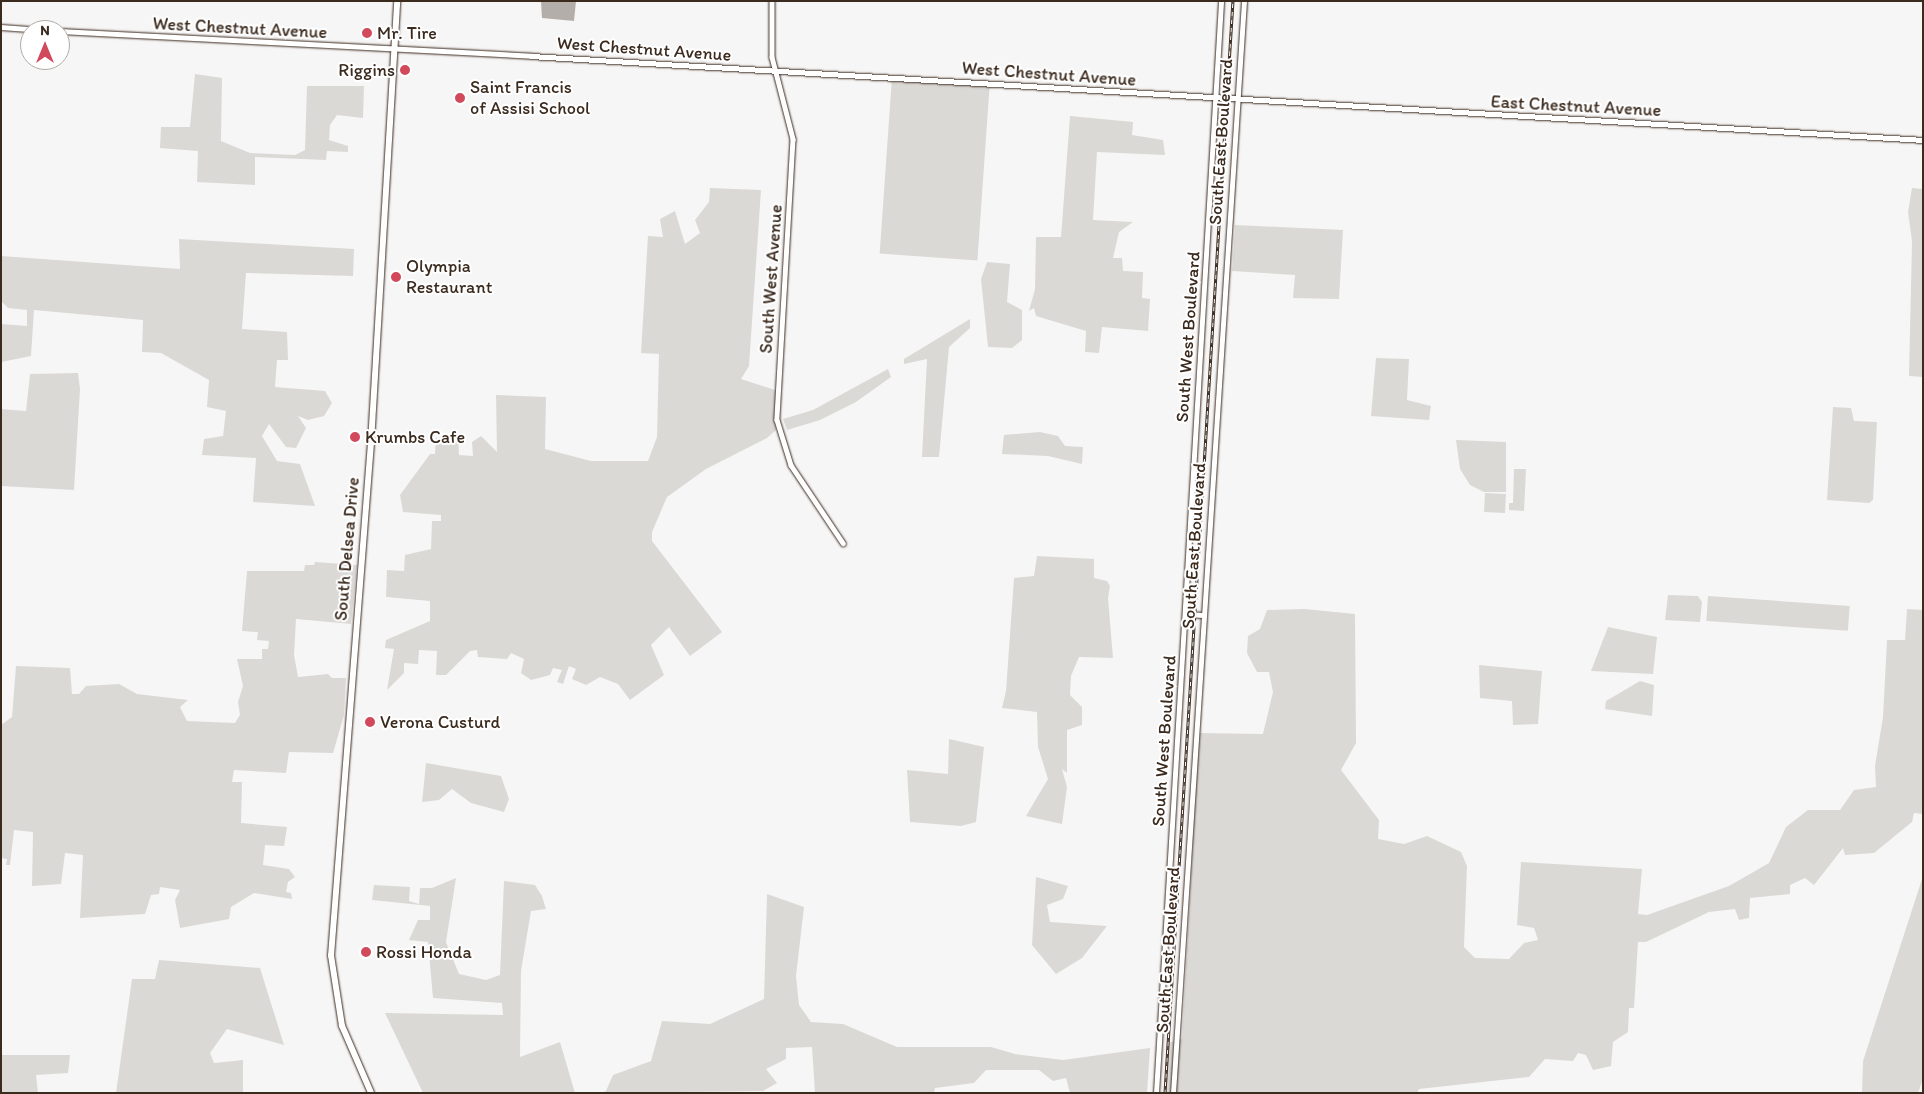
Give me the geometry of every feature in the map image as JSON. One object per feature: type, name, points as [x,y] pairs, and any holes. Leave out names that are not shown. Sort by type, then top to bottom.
[{"type":"main road","name":"South Delsea Drive","points":[[371,1093],[340,1019],[333,988],[331,948],[371,444],[397,1]]},
{"type":"main road","name":"South West Boulevard","points":[[1156,1093],[1221,1]]},
{"type":"main road","name":"South East Boulevard","points":[[1173,1093],[1244,1]]},
{"type":"main road","points":[[1185,614],[1203,614]]},
{"type":"street","name":"South West Avenue","points":[[772,1],[771,44],[775,71],[793,139],[777,420],[791,465],[843,543]]},
{"type":"street","points":[[1,28],[20,29]]},
{"type":"street","name":"West Chestnut Avenue","points":[[70,32],[1227,98]]},
{"type":"street","name":"East Chestnut Avenue","points":[[1227,98],[1923,140]]},
{"type":"shaded area","points":[[541,1],[576,1],[574,21],[542,18]]},
{"type":"shaded area","points":[[195,74],[222,78],[221,141],[250,153],[295,155],[305,150],[307,86],[364,86],[363,118],[337,115],[330,125],[329,140],[348,146],[348,152],[327,151],[326,160],[255,157],[255,185],[197,182],[198,151],[160,148],[161,127],[190,127]]},
{"type":"shaded area","points":[[892,77],[990,84],[977,260],[880,254]]},
{"type":"shaded area","points":[[1070,116],[1133,122],[1132,135],[1163,140],[1165,155],[1097,152],[1093,220],[1133,222],[1119,232],[1113,258],[1122,258],[1123,271],[1143,272],[1142,298],[1150,299],[1148,331],[1102,327],[1099,353],[1085,352],[1086,331],[1036,316],[1034,308],[1029,311],[1035,289],[1036,237],[1061,237]]},
{"type":"shaded area","points":[[710,188],[761,190],[749,366],[741,379],[778,391],[776,430],[767,438],[706,469],[667,497],[652,532],[652,541],[722,632],[690,656],[669,627],[651,645],[664,675],[630,700],[618,684],[600,677],[586,685],[572,679],[576,669],[569,666],[563,684],[557,682],[562,670],[553,668],[550,675],[531,680],[521,673],[524,659],[511,653],[507,659],[478,657],[477,650],[470,651],[446,675],[436,675],[437,651],[419,650],[418,664],[404,663],[404,673],[387,690],[394,649],[385,648],[386,640],[430,621],[430,601],[386,597],[387,570],[404,571],[405,555],[431,549],[432,521],[441,521],[441,515],[403,512],[400,495],[430,454],[435,454],[436,438],[458,436],[459,455],[473,456],[472,442],[481,436],[497,452],[496,395],[546,397],[545,449],[591,461],[648,461],[657,437],[659,354],[641,353],[648,236],[663,237],[660,219],[675,211],[685,244],[700,233],[695,220],[709,202]]},
{"type":"shaded area","points":[[1912,188],[1923,189],[1923,377],[1909,376],[1912,241],[1908,212]]},
{"type":"shaded area","points":[[1235,225],[1343,230],[1339,299],[1293,298],[1295,275],[1232,271]]},
{"type":"shaded area","points":[[179,239],[354,249],[353,276],[246,273],[242,329],[287,332],[288,360],[277,360],[275,387],[325,391],[332,403],[324,416],[308,420],[298,416],[306,428],[296,448],[286,447],[269,424],[262,436],[277,461],[300,464],[315,506],[253,502],[256,458],[202,455],[204,439],[223,436],[226,411],[207,407],[209,380],[161,353],[142,352],[143,320],[34,310],[31,356],[1,362],[1,324],[27,326],[27,310],[8,308],[1,301],[1,256],[180,269]]},
{"type":"shaded area","points":[[987,262],[1010,264],[1007,302],[1022,310],[1022,340],[1012,348],[988,347],[981,279]]},
{"type":"shaded area","points":[[970,319],[970,328],[949,347],[939,457],[922,457],[927,359],[904,364],[904,359]]},
{"type":"shaded area","points":[[1376,358],[1409,359],[1407,400],[1431,406],[1429,420],[1371,416]]},
{"type":"shaded area","points":[[888,369],[891,377],[856,402],[820,420],[787,430],[783,419],[813,410]]},
{"type":"shaded area","points":[[78,373],[80,389],[74,490],[1,486],[1,409],[26,411],[30,374]]},
{"type":"shaded area","points":[[1833,407],[1851,408],[1854,421],[1877,422],[1873,500],[1869,503],[1827,500]]},
{"type":"shaded area","points":[[1040,432],[1058,436],[1065,446],[1083,447],[1082,464],[1048,456],[1002,454],[1004,435]]},
{"type":"shaded area","points":[[1456,440],[1506,442],[1506,492],[1484,492],[1470,485],[1460,469]]},
{"type":"shaded area","points":[[1514,469],[1526,469],[1524,511],[1509,510],[1509,503],[1513,503]]},
{"type":"shaded area","points":[[1485,493],[1506,494],[1505,513],[1484,512]]},
{"type":"shaded area","points":[[1037,556],[1094,559],[1094,578],[1107,581],[1110,586],[1108,598],[1113,658],[1079,657],[1071,676],[1070,695],[1082,707],[1082,725],[1067,730],[1067,773],[1062,769],[1067,787],[1062,824],[1026,816],[1048,779],[1038,747],[1037,712],[1002,708],[1006,691],[1014,578],[1034,576]]},
{"type":"shaded area","points":[[315,562],[357,565],[351,624],[296,619],[294,655],[298,677],[328,674],[332,678],[346,678],[344,715],[333,753],[289,752],[286,773],[234,770],[232,782],[242,782],[241,823],[287,827],[284,846],[265,845],[263,865],[289,869],[295,877],[288,882],[286,892],[291,893],[292,899],[254,893],[231,907],[229,919],[180,928],[175,900],[180,890],[160,887],[159,894],[151,895],[145,914],[80,918],[83,855],[65,853],[61,884],[32,886],[33,832],[14,830],[10,865],[6,865],[7,859],[1,858],[1,725],[12,717],[16,666],[70,668],[72,694],[79,694],[86,686],[119,684],[137,694],[188,700],[180,707],[187,721],[235,723],[240,715],[238,702],[243,686],[237,659],[262,659],[262,649],[268,649],[269,641],[257,640],[258,632],[242,631],[247,571],[304,571],[305,565],[314,565]]},
{"type":"shaded area","points":[[1668,595],[1698,596],[1702,602],[1700,622],[1665,620]]},
{"type":"shaded area","points":[[1708,596],[1850,606],[1848,631],[1706,621]]},
{"type":"shaded area","points":[[1305,609],[1355,614],[1356,743],[1341,770],[1379,820],[1378,839],[1404,844],[1427,836],[1461,852],[1467,866],[1464,947],[1475,958],[1509,959],[1524,943],[1538,940],[1534,928],[1517,925],[1521,862],[1642,869],[1638,914],[1647,915],[1729,886],[1769,863],[1786,827],[1808,810],[1840,810],[1854,790],[1876,787],[1875,766],[1883,717],[1887,640],[1905,640],[1907,609],[1923,610],[1923,814],[1914,813],[1912,822],[1874,853],[1845,855],[1843,848],[1814,885],[1805,878],[1790,885],[1790,894],[1750,898],[1749,918],[1739,920],[1735,909],[1709,912],[1646,942],[1638,942],[1634,1008],[1629,1008],[1628,1032],[1613,1042],[1611,1066],[1593,1070],[1586,1055],[1578,1053],[1573,1061],[1545,1059],[1529,1077],[1419,1089],[1417,1093],[1164,1093],[1167,1043],[1182,1039],[1199,733],[1263,734],[1273,692],[1269,672],[1257,672],[1247,653],[1248,636],[1260,629],[1267,610]]},
{"type":"shaded area","points":[[1608,627],[1657,637],[1653,674],[1591,671]]},
{"type":"shaded area","points":[[1479,665],[1542,671],[1538,724],[1513,725],[1512,701],[1480,698]]},
{"type":"shaded area","points":[[1640,681],[1654,685],[1652,716],[1605,709],[1606,701]]},
{"type":"shaded area","points":[[949,739],[984,747],[976,822],[961,826],[910,822],[907,770],[948,774]]},
{"type":"shaded area","points":[[426,763],[501,776],[509,799],[504,812],[471,803],[452,789],[439,800],[422,802]]},
{"type":"shaded area","points":[[1923,876],[1923,1079],[1918,1093],[1862,1093],[1863,1061]]},
{"type":"shaded area","points":[[1036,877],[1068,886],[1063,899],[1047,905],[1050,922],[1107,926],[1082,958],[1056,974],[1032,945]]},
{"type":"shaded area","points":[[456,878],[446,942],[459,974],[486,980],[500,975],[504,881],[535,885],[542,896],[546,909],[531,911],[521,971],[520,1057],[560,1042],[575,1093],[423,1093],[385,1013],[503,1015],[502,1003],[433,998],[428,942],[409,940],[418,920],[430,920],[430,906],[372,900],[374,885],[410,887],[409,901],[419,904],[420,888],[432,888]]},
{"type":"shaded area","points":[[767,894],[804,907],[796,976],[799,1005],[811,1022],[843,1024],[897,1047],[991,1047],[1015,1054],[1063,1060],[1150,1048],[1147,1093],[1070,1093],[1066,1078],[1053,1081],[1039,1070],[986,1070],[974,1083],[935,1088],[934,1093],[815,1093],[812,1047],[786,1048],[786,1059],[766,1069],[777,1083],[763,1091],[600,1093],[606,1091],[613,1075],[651,1061],[662,1021],[710,1024],[764,999]]},
{"type":"shaded area","points":[[159,960],[260,968],[284,1045],[227,1029],[210,1053],[214,1063],[243,1060],[243,1093],[116,1093],[132,979],[155,979]]},
{"type":"shaded area","points":[[1,1055],[70,1055],[68,1073],[36,1075],[38,1093],[1,1093]]},
{"type":"railway","points":[[1165,1093],[1233,1]]},
{"type":"place","name":"Mr. Tire","points":[[367,33]]},
{"type":"place","name":"Riggins","points":[[405,70]]},
{"type":"place","name":"Saint Francis of Assisi School","points":[[460,98]]},
{"type":"place","name":"Olympia Restaurant","points":[[396,277]]},
{"type":"place","name":"Krumbs Cafe","points":[[355,437]]},
{"type":"place","name":"Verona Custurd","points":[[370,722]]},
{"type":"place","name":"Rossi Honda","points":[[366,952]]}]
